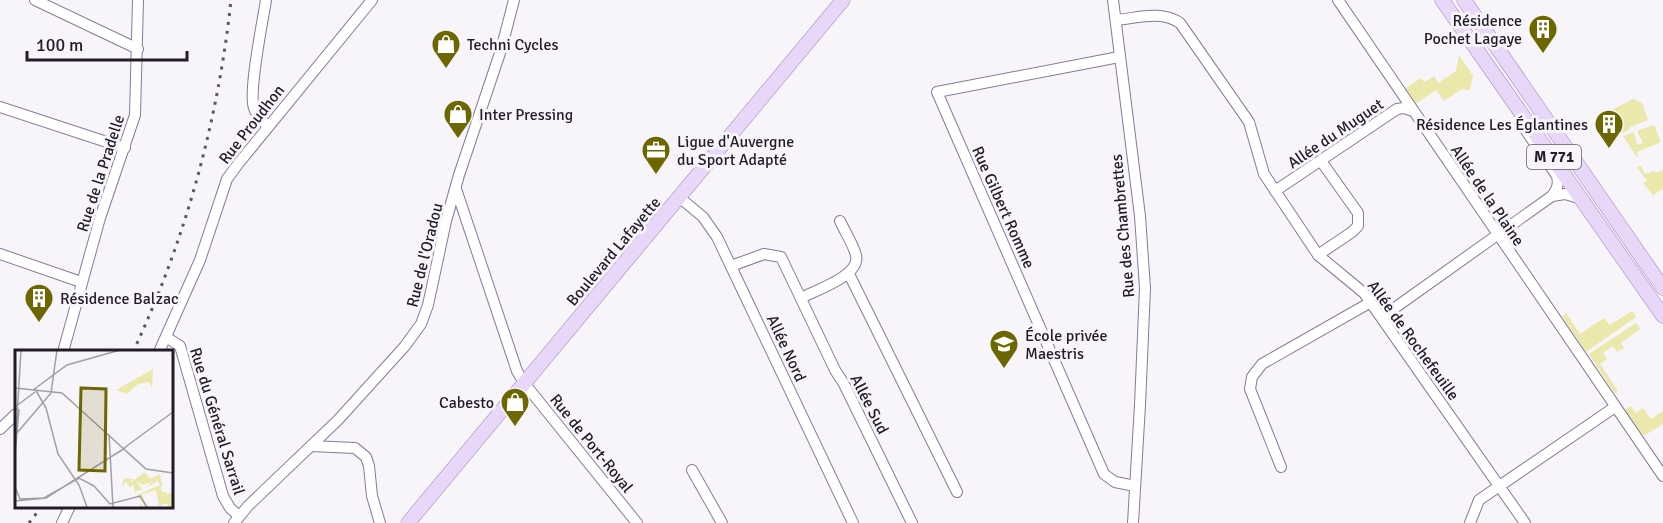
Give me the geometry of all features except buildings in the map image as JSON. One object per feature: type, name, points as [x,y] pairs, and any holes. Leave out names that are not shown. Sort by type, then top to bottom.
[{"type":"main road","name":"Boulevard Lafayette","points":[[408,523],[843,0]]},
{"type":"main road","name":"M 771","points":[[1442,0],[1663,316]]},
{"type":"main road","name":"M 771","points":[[1464,0],[1663,288]]},
{"type":"street","points":[[35,0],[138,49]]},
{"type":"street","name":"Rue de la Pradelle","points":[[64,350],[100,218],[135,115],[138,0]]},
{"type":"street","points":[[266,0],[252,105],[268,127]]},
{"type":"street","name":"Rue Proudhon","points":[[160,350],[200,260],[227,180],[372,0]]},
{"type":"street","name":"Rue de l'Oradou","points":[[236,520],[372,384],[421,324],[430,296],[446,221],[501,50],[514,0]]},
{"type":"street","name":"Rue des Chambrettes","points":[[1113,0],[1140,215],[1145,288],[1133,523]]},
{"type":"street","name":"Allée de la Plaine","points":[[1338,0],[1663,476]]},
{"type":"street","name":"Allée de Rochefeuille","points":[[1116,20],[1159,15],[1170,16],[1180,23],[1249,122],[1264,174],[1318,255],[1364,293],[1371,302],[1525,523]]},
{"type":"street","name":"Rue Gilbert Romme","points":[[1119,57],[937,92],[1104,474],[1115,482],[1135,486]]},
{"type":"street","points":[[1382,317],[1552,196],[1559,183],[1557,176],[1518,119],[1505,88]]},
{"type":"street","points":[[0,107],[124,148]]},
{"type":"street","name":"Allée du Muguet","points":[[1275,191],[1397,109],[1404,108],[1414,112]]},
{"type":"street","points":[[1318,255],[1358,226],[1358,213],[1321,161]]},
{"type":"street","name":"Rue de Port-Royal","points":[[456,189],[517,371],[524,383],[637,523]]},
{"type":"street","points":[[1552,196],[1566,194],[1582,199]]},
{"type":"street","name":"Allée Nord","points":[[679,197],[711,227],[853,523]]},
{"type":"street","points":[[446,221],[469,232]]},
{"type":"street","points":[[801,298],[849,274],[856,267],[856,256],[840,221]]},
{"type":"street","points":[[0,254],[81,282]]},
{"type":"street","name":"Allée Sud","points":[[731,266],[764,254],[781,257],[912,523]]},
{"type":"street","points":[[849,274],[957,492]]},
{"type":"street","points":[[1281,467],[1251,389],[1252,377],[1262,364],[1371,302]]},
{"type":"street","name":"Rue du Général Sarrail","points":[[166,337],[180,345],[223,496],[236,520]]},
{"type":"street","points":[[1470,523],[1479,501],[1616,407]]},
{"type":"street","points":[[0,429],[15,415]]},
{"type":"street","points":[[311,446],[335,449],[355,448],[366,457],[372,496],[380,523]]},
{"type":"street","points":[[692,470],[722,523]]},
{"type":"street","points":[[62,523],[70,508]]},
{"type":"shaded area","points":[[1459,55],[1473,76],[1470,90],[1462,89],[1444,101],[1436,90],[1414,105],[1404,89],[1421,78],[1425,82],[1434,76],[1438,83],[1456,71]]},
{"type":"shaded area","points":[[1633,99],[1642,103],[1648,120],[1621,133],[1608,112]]},
{"type":"shaded area","points":[[1654,125],[1661,142],[1637,152],[1638,159],[1623,136],[1634,132],[1637,145],[1643,143],[1637,131]]},
{"type":"shaded area","points":[[1641,166],[1645,174],[1663,170],[1663,189],[1653,195],[1643,183],[1647,181],[1637,167]]},
{"type":"shaded area","points":[[1632,311],[1636,317],[1586,352],[1562,316],[1566,313],[1580,334],[1604,318],[1610,325]]},
{"type":"shaded area","points":[[1636,323],[1640,329],[1621,343],[1624,348],[1617,352],[1613,346],[1603,353],[1607,359],[1600,364],[1618,391],[1615,394],[1589,354]]},
{"type":"shaded area","points":[[1631,406],[1636,413],[1643,408],[1651,419],[1663,411],[1663,424],[1645,435],[1642,434],[1625,410]]},
{"type":"railway","points":[[134,350],[168,267],[197,180],[218,91],[231,0]]},
{"type":"railway","points":[[29,523],[40,508]]},
{"type":"place","name":"Résidence Pochet Lagaye","points":[[1543,54]]},
{"type":"place","name":"Techni Cycles","points":[[446,70]]},
{"type":"place","name":"Inter Pressing","points":[[458,140]]},
{"type":"place","name":"Résidence Les Églantines","points":[[1609,150]]},
{"type":"place","name":"Ligue d'Auvergne du Sport Adapté","points":[[656,176]]},
{"type":"place","name":"Résidence Balzac","points":[[39,324]]},
{"type":"place","name":"École privée Maestris","points":[[1004,370]]},
{"type":"place","name":"Cabesto","points":[[515,428]]}]
